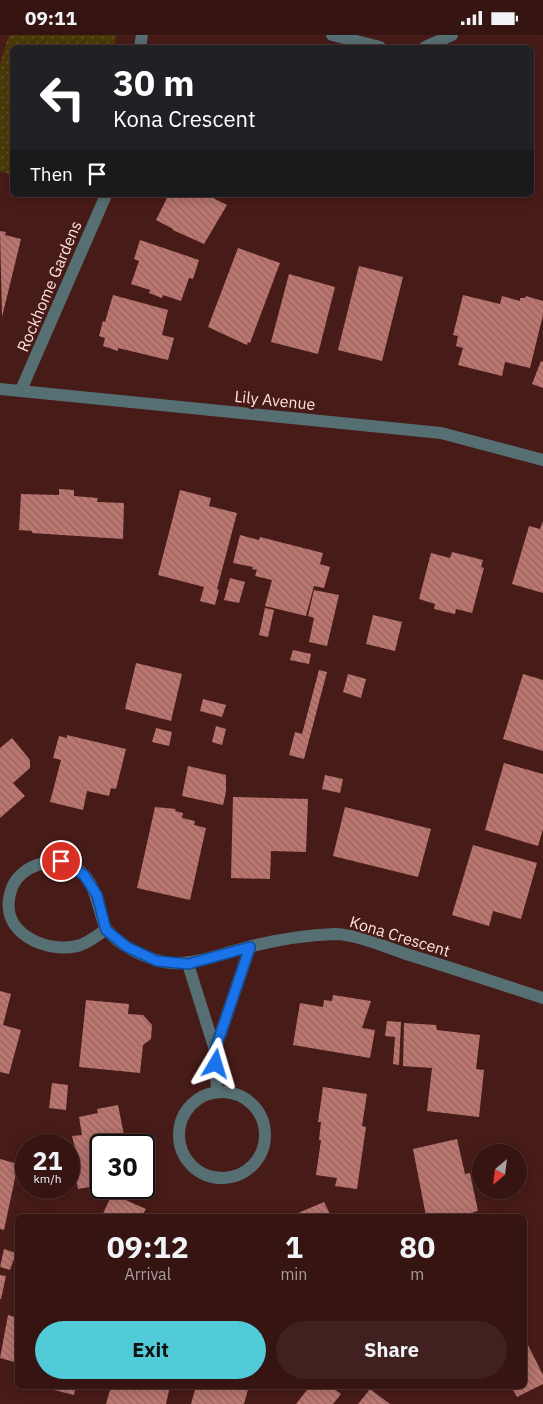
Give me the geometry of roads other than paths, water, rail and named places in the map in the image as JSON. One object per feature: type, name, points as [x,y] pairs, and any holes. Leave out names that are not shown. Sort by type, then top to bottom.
[{"type":"street","points":[[332,35],[372,45]]},
{"type":"street","points":[[430,45],[452,35]]},
{"type":"street","name":"Rockhome Gardens","points":[[21,390],[105,197]]},
{"type":"street","name":"Lily Avenue","points":[[0,389],[441,433],[543,460]]},
{"type":"street","points":[[61,861],[84,875],[97,895],[106,930],[79,946],[62,949],[40,944],[23,935],[14,923],[9,907],[10,893],[22,873],[40,863],[61,861]]},
{"type":"street","name":"Kona Crescent","points":[[106,930],[127,947],[157,961],[188,964],[250,947],[298,937],[336,934],[374,943],[543,998]]},
{"type":"street","points":[[215,1050],[250,947]]},
{"type":"street","points":[[188,964],[215,1050],[218,1091]]},
{"type":"street","points":[[218,1091],[235,1093],[250,1101],[261,1114],[266,1130],[265,1147],[257,1162],[244,1173],[227,1178],[210,1177],[195,1169],[184,1156],[179,1140],[180,1122],[188,1107],[201,1096],[218,1091]]}]
